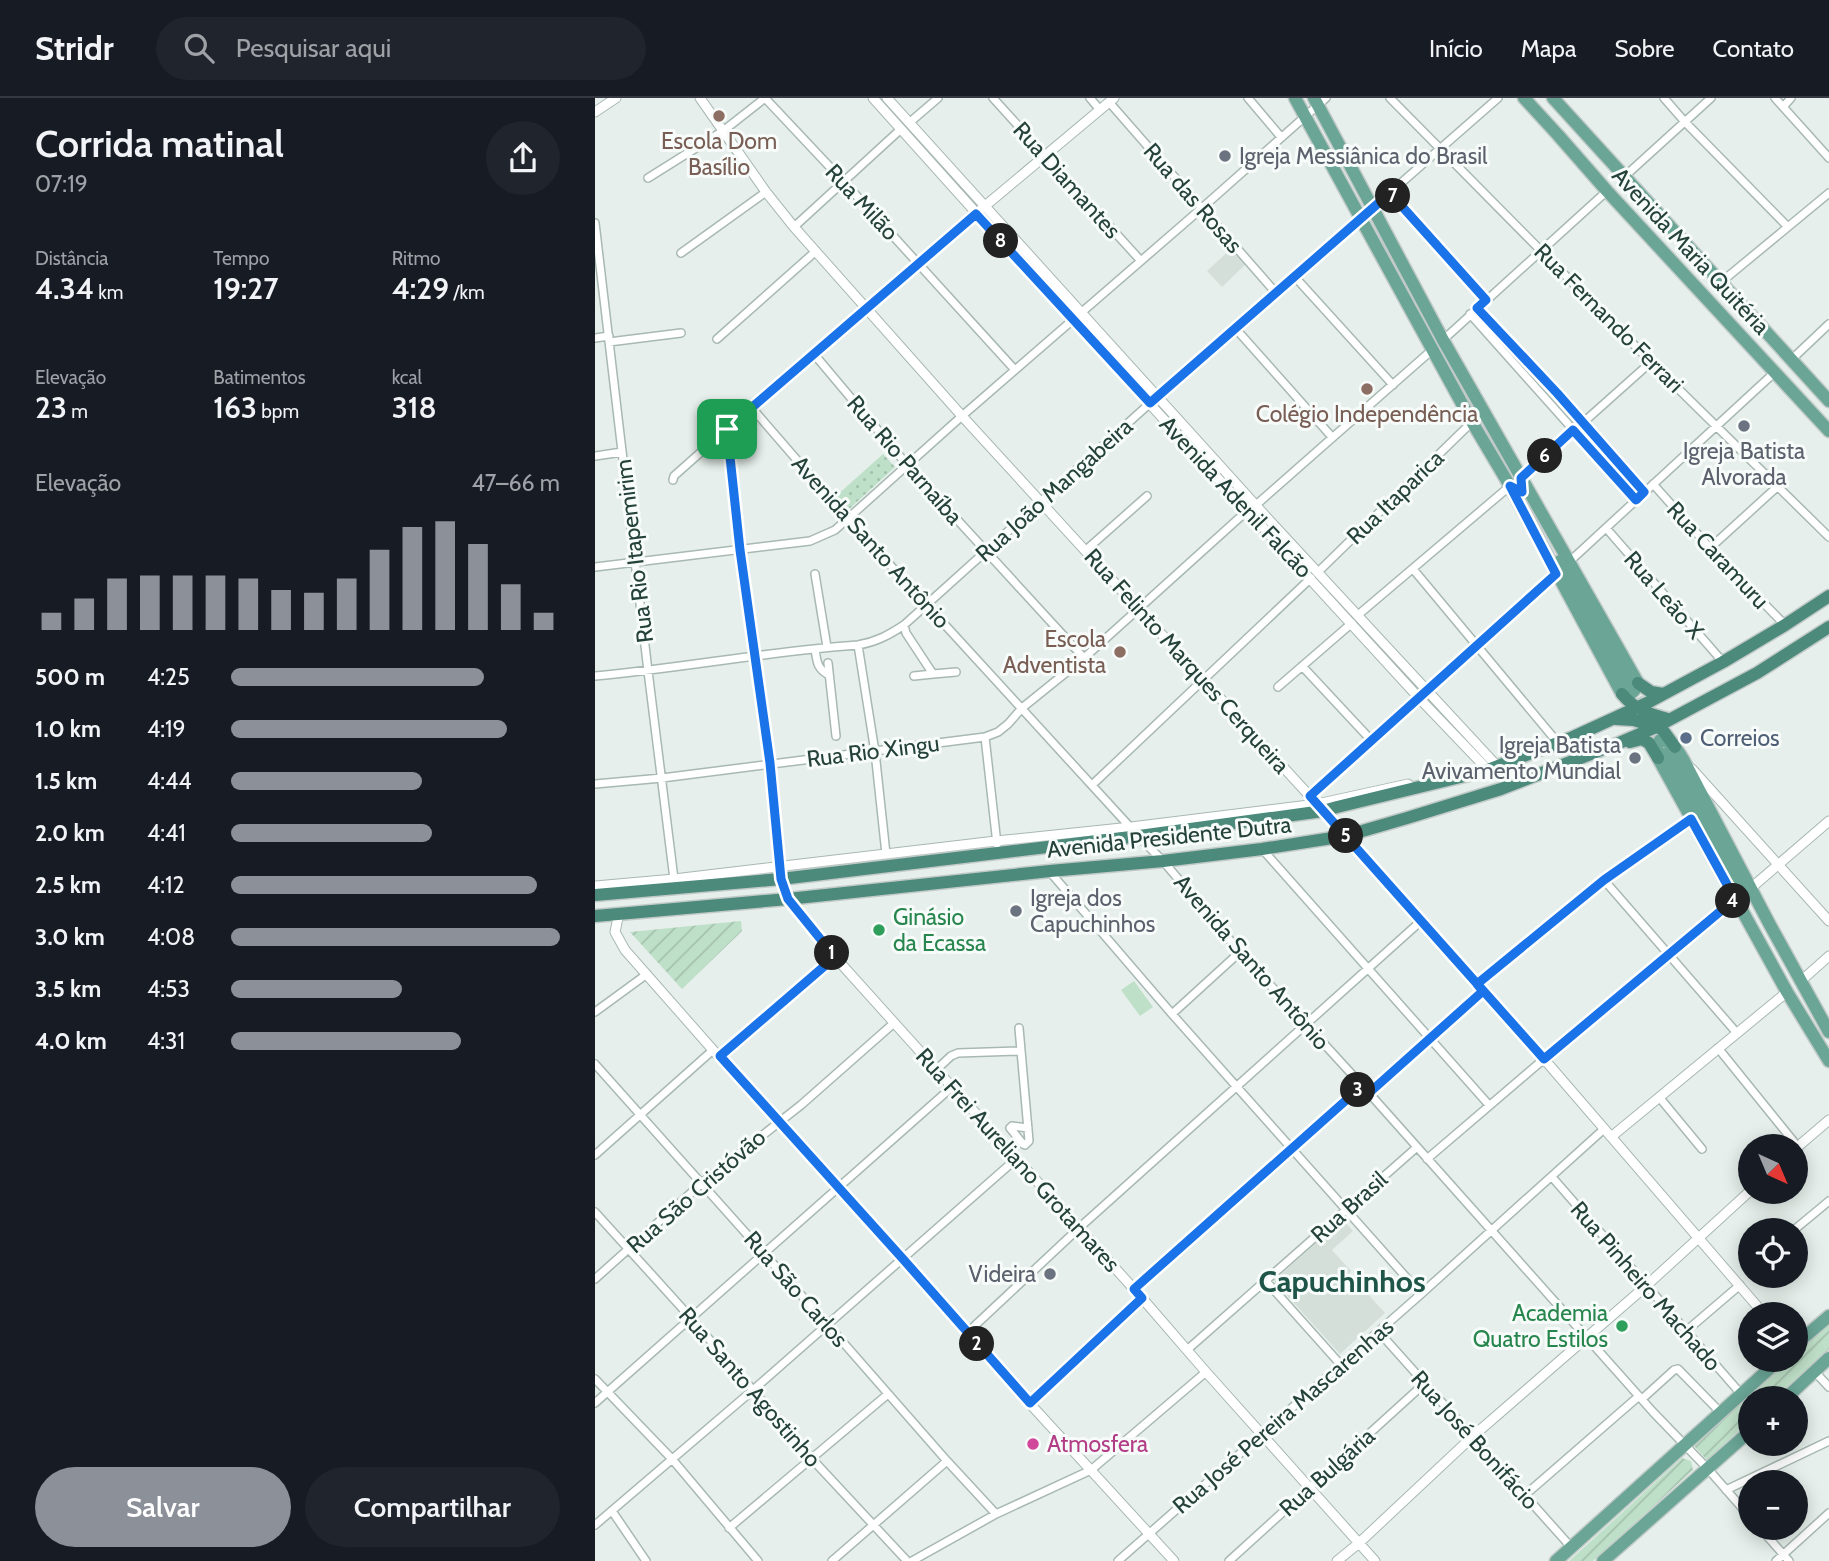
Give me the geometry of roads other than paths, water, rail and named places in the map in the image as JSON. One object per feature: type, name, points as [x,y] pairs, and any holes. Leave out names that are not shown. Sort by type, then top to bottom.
[{"type":"highway","name":"Avenida Presidente Dutra","points":[[595,893],[700,881],[781,879],[839,865],[1135,832],[1316,804],[1490,769],[1558,743],[1636,708],[1723,662],[1829,596]]},
{"type":"highway","name":"Avenida Presidente Dutra","points":[[598,918],[619,913],[788,899],[1163,861],[1345,836],[1501,789],[1619,743],[1656,727],[1757,673],[1829,628]]},
{"type":"highway","points":[[1630,687],[1663,694]]},
{"type":"highway","points":[[1630,687],[1636,708],[1668,719]]},
{"type":"highway","points":[[1630,687],[1612,718],[1634,720],[1662,729],[1665,732],[1667,752]]},
{"type":"highway","points":[[1667,752],[1682,713]]},
{"type":"highway","points":[[1619,743],[1642,739],[1667,752]]},
{"type":"highway","points":[[595,893],[628,883]]},
{"type":"main road","points":[[1295,98],[1472,422],[1569,562],[1630,687]]},
{"type":"main road","name":"Avenida Maria Quitéria","points":[[1524,98],[1829,432]]},
{"type":"main road","name":"Avenida Maria Quitéria","points":[[1553,98],[1829,401]]},
{"type":"main road","points":[[1319,101],[1518,486],[1630,687]]},
{"type":"main road","points":[[1518,486],[1556,574],[1630,687]]},
{"type":"main road","points":[[1667,752],[1683,759],[1829,1032]]},
{"type":"main road","points":[[1667,752],[1691,819],[1787,992],[1829,1061]]},
{"type":"main road","points":[[1667,752],[1714,837],[1744,902],[1753,929]]},
{"type":"main road","points":[[1731,873],[1767,920]]},
{"type":"main road","points":[[1808,1334],[1829,1316]]},
{"type":"main road","points":[[1799,1386],[1829,1358]]},
{"type":"main road","points":[[1751,1386],[1766,1372]]},
{"type":"main road","points":[[1556,1561],[1738,1398]]},
{"type":"main road","points":[[1603,1561],[1738,1442]]},
{"type":"street","points":[[595,112],[616,98]]},
{"type":"street","name":"Rua Felinto Marques Cerqueira","points":[[700,98],[794,227],[962,416],[1345,836],[1738,1283]]},
{"type":"street","points":[[648,178],[723,131],[765,98]]},
{"type":"street","name":"Rua Milão","points":[[765,98],[1015,370]]},
{"type":"street","name":"Avenida Adenil Falcão","points":[[873,98],[905,126],[976,214],[1150,403],[1315,575],[1490,769]]},
{"type":"street","name":"Avenida Adenil Falcão","points":[[887,98],[905,126]]},
{"type":"street","points":[[794,227],[938,98]]},
{"type":"street","name":"Rua Diamantes","points":[[993,98],[1141,261]]},
{"type":"street","points":[[1090,98],[1100,110]]},
{"type":"street","points":[[1248,98],[1281,137]]},
{"type":"street","name":"Rua Fernando Ferrari","points":[[1390,98],[1651,362],[1829,537]]},
{"type":"street","name":"Rua João Mangabeira","points":[[595,676],[871,643],[904,625],[1150,403],[1498,98]]},
{"type":"street","points":[[1664,98],[1787,226]]},
{"type":"street","points":[[1623,177],[1711,98]]},
{"type":"street","points":[[1775,98],[1829,158]]},
{"type":"street","points":[[1783,107],[1791,98]]},
{"type":"street","points":[[673,480],[674,476],[727,429],[1112,100]]},
{"type":"street","name":"Rua das Rosas","points":[[1112,100],[1276,293]]},
{"type":"street","points":[[595,567],[810,541],[828,533],[848,519],[962,416],[1202,208],[1305,117],[1319,101]]},
{"type":"street","name":"Avenida Adenil Falcão","points":[[922,145],[985,206],[1158,396],[1217,470]]},
{"type":"street","points":[[1443,340],[1607,191]]},
{"type":"street","points":[[681,253],[767,192]]},
{"type":"street","points":[[1390,193],[1486,300]]},
{"type":"street","points":[[1720,283],[1829,193]]},
{"type":"street","name":"Rua Rio Itapemirim","points":[[595,223],[674,879]]},
{"type":"street","points":[[716,339],[816,251]]},
{"type":"street","points":[[1040,284],[1048,276]]},
{"type":"street","points":[[1295,277],[1392,385]]},
{"type":"street","points":[[1477,308],[1557,393],[1644,492]]},
{"type":"street","points":[[1470,314],[1636,500]]},
{"type":"street","points":[[1791,360],[1829,324]]},
{"type":"street","points":[[1236,328],[1332,437]]},
{"type":"street","points":[[595,338],[681,333]]},
{"type":"street","points":[[997,846],[985,737],[1008,724],[1022,708],[1084,657],[1432,350]]},
{"type":"street","name":"Rua Rio Parnaíba","points":[[814,354],[908,466],[1084,657]]},
{"type":"street","points":[[1278,687],[1413,569],[1518,486],[1573,430],[1651,362]]},
{"type":"street","points":[[1569,562],[1774,373]]},
{"type":"street","points":[[1548,401],[1557,393]]},
{"type":"street","name":"Avenida Santo Antônio","points":[[752,408],[848,519],[1163,861],[1240,952],[1738,1504]]},
{"type":"street","name":"Rua Itaparica","points":[[1092,785],[1315,575],[1472,422]]},
{"type":"street","name":"Rua Frei Aureliano Grotamares","points":[[727,429],[740,550],[770,763],[779,865],[788,899],[835,957],[1375,1561]]},
{"type":"street","points":[[595,456],[622,452]]},
{"type":"street","name":"Rua Caramuru","points":[[1653,484],[1710,548],[1785,625]]},
{"type":"street","points":[[1710,548],[1777,487]]},
{"type":"street","points":[[1086,550],[1147,496]]},
{"type":"street","name":"Rua Leão X","points":[[1606,528],[1723,662]]},
{"type":"street","points":[[1413,569],[1558,743]]},
{"type":"street","points":[[1316,804],[1371,740],[1556,574]]},
{"type":"street","points":[[815,575],[827,647]]},
{"type":"street","points":[[904,625],[906,633],[933,674]]},
{"type":"street","points":[[858,645],[875,752],[886,853]]},
{"type":"street","points":[[815,649],[818,666],[829,675]]},
{"type":"street","points":[[828,663],[836,736]]},
{"type":"street","points":[[1302,666],[1371,740]]},
{"type":"street","points":[[914,676],[956,672]]},
{"type":"street","name":"Rua Rio Xingu","points":[[595,784],[985,737]]},
{"type":"street","points":[[1683,759],[1829,921]]},
{"type":"street","points":[[1369,1093],[1431,1038],[1480,987],[1604,880],[1691,819]]},
{"type":"street","points":[[1751,888],[1829,821]]},
{"type":"street","points":[[1262,849],[1489,1105]]},
{"type":"street","name":"Avenida Presidente Dutra","points":[[595,886],[674,879],[700,881],[779,865],[839,865],[886,853],[949,853]]},
{"type":"street","points":[[1050,871],[1172,1014],[1422,1294]]},
{"type":"street","points":[[1604,880],[1736,1032]]},
{"type":"street","points":[[1427,1159],[1735,899]]},
{"type":"street","points":[[619,913],[615,929],[625,950],[1174,1561]]},
{"type":"street","points":[[967,1333],[1079,1228],[1421,921]]},
{"type":"street","points":[[1172,1014],[1240,952]]},
{"type":"street","points":[[1801,980],[1829,956]]},
{"type":"street","points":[[595,1155],[640,1114],[835,957]]},
{"type":"street","points":[[595,1012],[647,974]]},
{"type":"street","points":[[1611,1137],[1787,992]]},
{"type":"street","name":"Rua São Cristóvão","points":[[595,1279],[702,1182],[801,1105],[894,1023]]},
{"type":"street","points":[[1019,1028],[1028,1128]]},
{"type":"street","points":[[1718,1048],[1786,1134]]},
{"type":"street","points":[[936,1070],[958,1053],[1020,1051]]},
{"type":"street","name":"Rua São Carlos","points":[[595,1063],[996,1514]]},
{"type":"street","points":[[1134,1289],[1362,1086]]},
{"type":"street","points":[[595,1403],[952,1087]]},
{"type":"street","points":[[1659,1097],[1702,1149]]},
{"type":"street","points":[[1808,1138],[1829,1120]]},
{"type":"street","name":"Rua José Pereira Mascarenhas","points":[[1118,1561],[1422,1294],[1604,1129]]},
{"type":"street","name":"Rua Brasil","points":[[1187,1350],[1416,1148]]},
{"type":"street","points":[[595,1525],[1016,1159]]},
{"type":"street","name":"Rua Pinheiro Machado","points":[[1552,1177],[1738,1392]]},
{"type":"street","points":[[1808,1218],[1829,1201]]},
{"type":"street","points":[[1337,1561],[1472,1437],[1646,1286],[1738,1202]]},
{"type":"street","name":"Rua Santo Agostinho","points":[[595,1212],[691,1318],[812,1459],[907,1561]]},
{"type":"street","points":[[1266,1281],[1341,1365]]},
{"type":"street","points":[[1685,1332],[1738,1287]]},
{"type":"street","name":"Rua Felinto Marques Cerqueira","points":[[1743,1288],[1755,1302]]},
{"type":"street","points":[[1030,1403],[1142,1298]]},
{"type":"street","name":"Rua José Bonifácio","points":[[1378,1332],[1571,1547]]},
{"type":"street","points":[[1525,1495],[1674,1370],[1678,1369],[1721,1413]]},
{"type":"street","points":[[1815,1371],[1829,1387]]},
{"type":"street","points":[[912,1561],[996,1514],[1091,1470],[1206,1372]]},
{"type":"street","points":[[595,1378],[672,1459],[758,1561]]},
{"type":"street","name":"Rua Bulgária","points":[[1229,1561],[1425,1383]]},
{"type":"street","points":[[729,1528],[888,1394]]},
{"type":"street","points":[[1726,1490],[1829,1441]]},
{"type":"street","points":[[832,1561],[947,1461]]},
{"type":"street","points":[[612,1511],[646,1561]]},
{"type":"street","points":[[1776,1561],[1786,1558],[1829,1513]]},
{"type":"street","points":[[1770,1540],[1786,1558]]},
{"type":"tunnel","points":[[1628,683],[1665,749]]},
{"type":"place","name":"Escola Dom Basílio","points":[[719,116]]},
{"type":"place","name":"Igreja Messiânica do Brasil","points":[[1225,156]]},
{"type":"place","name":"Colégio Independência","points":[[1367,389]]},
{"type":"place","name":"Igreja Batista Alvorada","points":[[1744,426]]},
{"type":"place","name":"Escola Adventista","points":[[1120,652]]},
{"type":"place","name":"Correios","points":[[1686,738]]},
{"type":"place","name":"Igreja Batista Avivamento Mundial","points":[[1635,758]]},
{"type":"place","name":"Igreja dos Capuchinhos","points":[[1016,911]]},
{"type":"place","name":"Ginásio da Ecassa","points":[[879,930]]},
{"type":"place","name":"Videira","points":[[1050,1274]]},
{"type":"place","name":"Academia Quatro Estilos","points":[[1622,1326]]},
{"type":"place","name":"Atmosfera","points":[[1033,1444]]},
{"type":"district","name":"Capuchinhos","points":[[1342,1282]]}]
